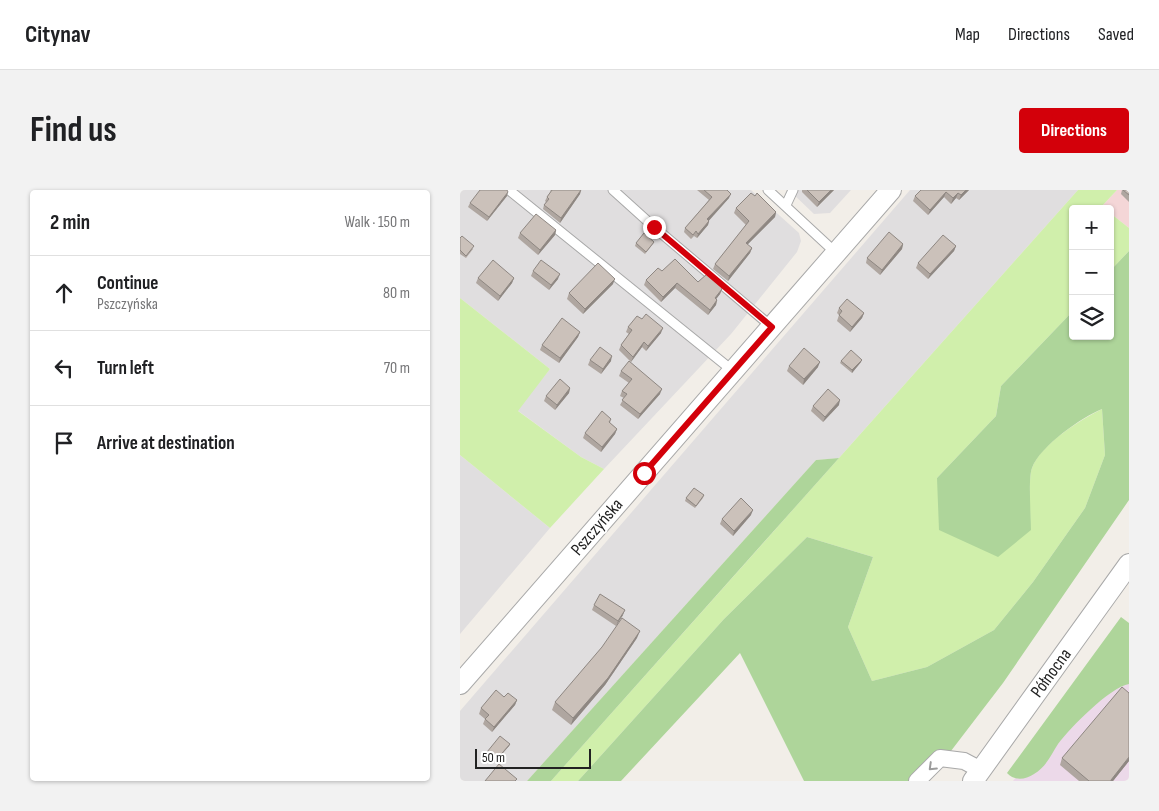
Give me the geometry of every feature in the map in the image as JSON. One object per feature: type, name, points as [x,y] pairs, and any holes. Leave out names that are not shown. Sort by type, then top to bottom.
[{"type":"street","name":"Pszczyńska","points":[[464,674],[891,190]]},
{"type":"street","name":"Północna","points":[[977,775],[1129,564]]},
{"type":"street","points":[[917,781],[940,758],[964,761],[977,775]]},
{"type":"lane","points":[[509,190],[733,371]]},
{"type":"lane","points":[[613,190],[772,327]]},
{"type":"lane","points":[[768,190],[836,253]]},
{"type":"lane","points":[[786,205],[793,190]]},
{"type":"shaded area","points":[[460,190],[751,190],[799,233],[801,241],[797,252],[731,334],[604,469],[581,457],[517,410],[550,369],[460,298]]},
{"type":"shaded area","points":[[789,190],[851,190],[830,213],[814,214]]},
{"type":"shaded area","points":[[910,190],[1078,190],[839,458],[816,460],[527,781],[460,781],[460,711]]},
{"type":"shaded area","points":[[1117,190],[1129,190],[1129,228],[1114,216],[1114,205],[1103,205]]},
{"type":"shaded area","points":[[460,455],[550,528],[460,634]]},
{"type":"shaded area","points":[[1114,661],[1129,674],[1129,781],[1013,781]]},
{"type":"green space","points":[[1078,190],[1117,190],[1103,205],[1069,205],[1069,315],[1001,386],[996,416],[937,478],[1030,530],[1031,473],[1037,459],[1062,434],[1083,419],[1102,409],[1105,455],[1085,508],[1033,582],[994,630],[927,667],[872,681],[848,627],[873,557],[807,537],[724,619],[578,781],[551,781]]},
{"type":"green space","points":[[1114,216],[1129,228],[1129,251],[1114,267]]},
{"type":"green space","points":[[1129,251],[1129,500],[1003,683],[928,781],[804,781],[740,653],[621,781],[578,781],[724,619],[807,537],[873,557],[848,627],[872,681],[927,667],[994,630],[1033,582],[1085,508],[1105,455],[1102,409],[1084,418],[1062,433],[1036,459],[1030,480],[1031,530],[998,557],[939,530],[937,478],[996,416],[1001,386],[1069,315],[1069,340],[1114,340],[1114,267]]},
{"type":"green space","points":[[460,298],[550,369],[518,411],[581,457],[604,469],[550,528],[460,455]]},
{"type":"green space","points":[[839,458],[551,781],[527,781],[816,460]]},
{"type":"green space","points":[[1121,617],[1129,623],[1129,684],[1101,700],[1081,719],[1058,744],[1038,771],[1031,776],[1023,778],[1010,776],[1007,773]]},
{"type":"building","points":[[480,190],[507,190],[508,192],[489,217],[470,203]]},
{"type":"building","points":[[552,190],[581,190],[561,218],[544,205],[549,199],[547,197]]},
{"type":"building","points":[[704,190],[727,190],[731,194],[707,219],[709,221],[698,234],[696,231],[693,235],[685,228],[712,197]]},
{"type":"building","points":[[807,190],[831,190],[819,202]]},
{"type":"building","points":[[921,190],[966,190],[961,195],[958,193],[953,198],[946,192],[930,210],[915,196]]},
{"type":"building","points":[[751,193],[755,196],[757,193],[776,212],[746,243],[752,248],[729,276],[715,264],[749,221],[736,208]]},
{"type":"building","points":[[536,214],[556,230],[540,250],[520,233]]},
{"type":"building","points":[[889,232],[903,244],[882,270],[867,258]]},
{"type":"building","points":[[644,233],[654,242],[646,252],[636,243]]},
{"type":"building","points":[[943,235],[956,246],[930,274],[918,263]]},
{"type":"building","points":[[462,236],[474,246],[466,256],[460,250],[460,238]]},
{"type":"building","points":[[675,259],[698,282],[707,274],[722,286],[722,289],[715,298],[717,300],[710,310],[677,283],[663,297],[646,280],[658,268],[662,271]]},
{"type":"building","points":[[493,260],[514,278],[500,296],[478,278]]},
{"type":"building","points":[[541,260],[560,274],[551,285],[533,271]]},
{"type":"building","points":[[598,263],[615,279],[585,309],[569,293]]},
{"type":"building","points":[[847,299],[864,313],[852,327],[839,315],[842,311],[839,308]]},
{"type":"building","points":[[646,314],[663,328],[648,346],[644,342],[633,357],[621,345],[632,330],[628,327],[637,316],[642,319]]},
{"type":"building","points":[[562,318],[580,332],[560,358],[542,345]]},
{"type":"building","points":[[600,347],[612,356],[603,369],[590,360]]},
{"type":"building","points":[[804,348],[820,362],[804,379],[789,366]]},
{"type":"building","points":[[851,350],[862,360],[852,370],[841,361]]},
{"type":"building","points":[[629,361],[662,389],[640,414],[622,400],[627,394],[622,391],[632,379],[621,371]]},
{"type":"building","points":[[560,379],[570,388],[557,405],[546,396]]},
{"type":"building","points":[[828,389],[840,400],[825,417],[813,406]]},
{"type":"building","points":[[602,411],[611,419],[609,422],[617,429],[602,447],[585,433]]},
{"type":"building","points":[[694,488],[704,495],[696,506],[686,498]]},
{"type":"building","points":[[741,498],[753,510],[734,531],[722,519]]},
{"type":"building","points":[[600,594],[625,610],[618,621],[594,605]]},
{"type":"building","points":[[622,618],[640,631],[608,678],[573,718],[555,702],[602,647]]},
{"type":"building","points":[[1122,687],[1129,693],[1129,757],[1111,781],[1089,781],[1062,758]]},
{"type":"building","points":[[496,690],[504,697],[508,693],[517,700],[494,727],[485,719],[489,715],[481,708]]},
{"type":"building","points":[[500,736],[510,744],[496,760],[487,752]]},
{"type":"building","points":[[499,764],[517,779],[515,781],[485,781]]},
{"type":"route","points":[[644,473],[772,327],[654,227]]}]
